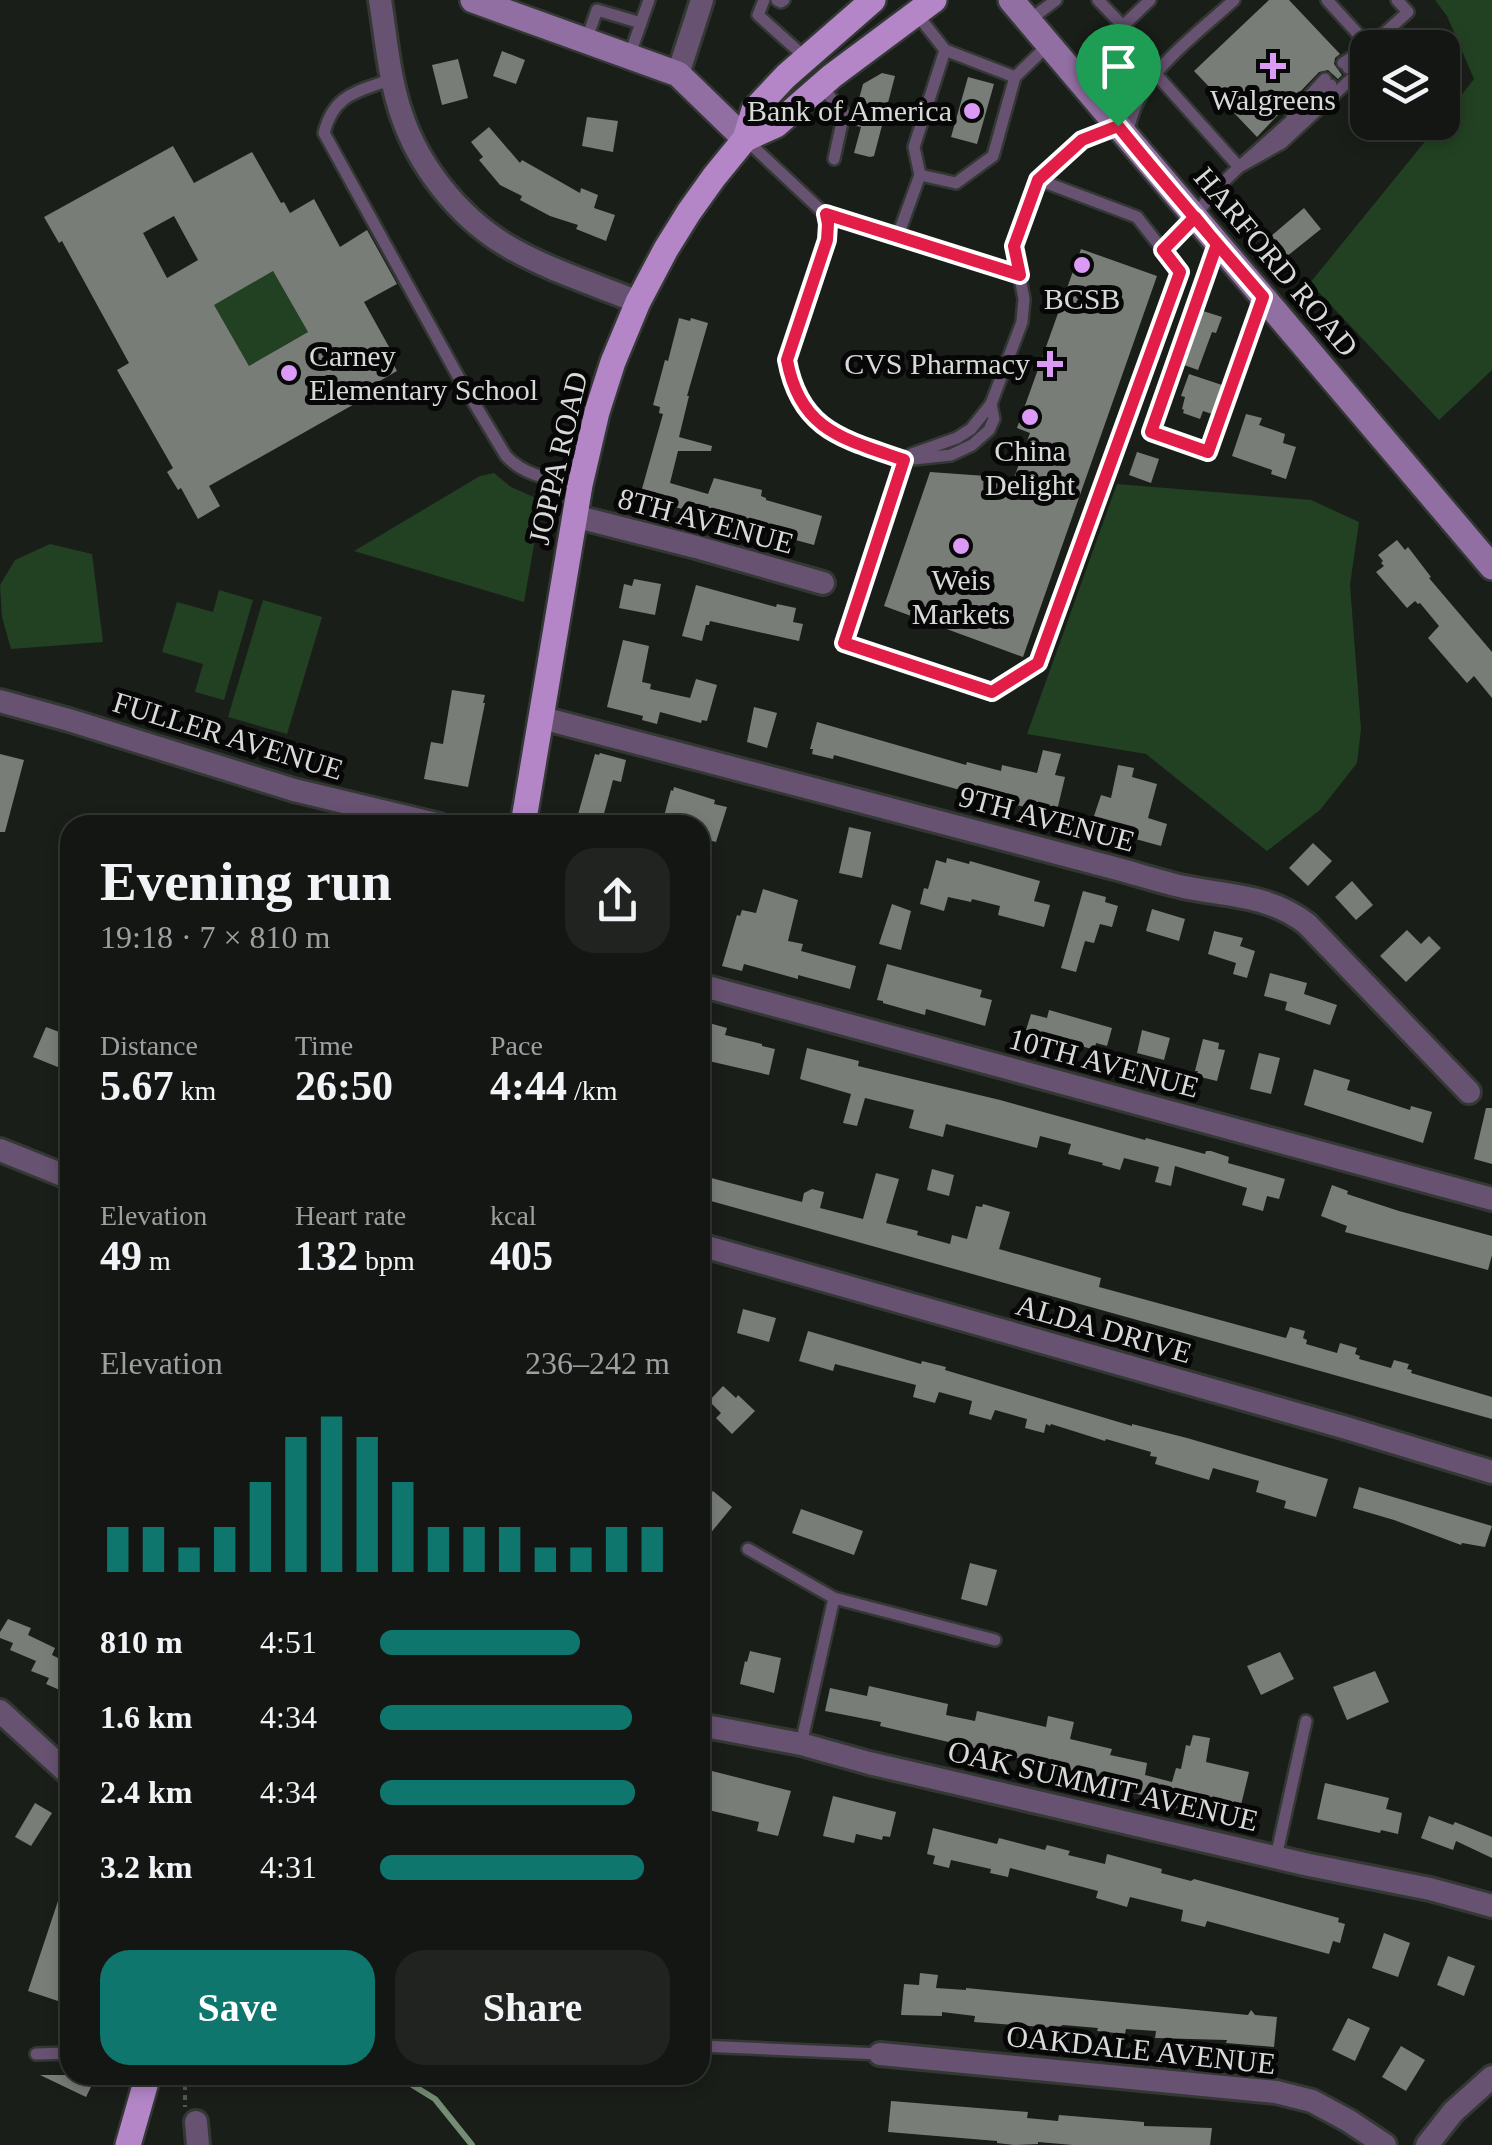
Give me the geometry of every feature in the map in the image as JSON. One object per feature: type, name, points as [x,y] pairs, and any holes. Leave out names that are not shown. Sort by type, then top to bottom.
[{"type":"main road","points":[[473,0],[678,74],[745,139]]},
{"type":"main road","name":"JOPPA ROAD","points":[[525,815],[580,484],[597,412],[638,302],[688,212],[745,139],[754,110],[806,58],[874,0]]},
{"type":"main road","name":"HARFORD ROAD","points":[[1011,0],[1492,567]]},
{"type":"main road","name":"JOPPA ROAD","points":[[745,139],[776,125],[925,6]]},
{"type":"main road","points":[[128,2145],[145,2085]]},
{"type":"street","points":[[380,0],[402,116],[420,155],[446,193],[476,223],[505,244],[638,302]]},
{"type":"street","points":[[678,74],[702,0]]},
{"type":"street","name":"8TH AVENUE","points":[[574,516],[822,583]]},
{"type":"street","name":"FULLER AVENUE","points":[[0,701],[372,815]]},
{"type":"street","name":"9TH AVENUE","points":[[542,718],[1183,886],[1270,903],[1306,924],[1468,1092]]},
{"type":"street","name":"10TH AVENUE","points":[[710,989],[1492,1198]]},
{"type":"street","points":[[0,1150],[60,1174]]},
{"type":"street","name":"ALDA DRIVE","points":[[710,1249],[1492,1472]]},
{"type":"street","points":[[0,1711],[60,1766]]},
{"type":"street","name":"OAK SUMMIT AVENUE","points":[[710,1726],[1492,1906]]},
{"type":"street","name":"OAKDALE AVENUE","points":[[880,2054],[1276,2092],[1312,2101],[1384,2145]]},
{"type":"street","points":[[1427,2145],[1454,2112],[1492,2077]]},
{"type":"lane","points":[[629,56],[649,0]]},
{"type":"lane","points":[[764,0],[758,15],[806,58]]},
{"type":"lane","points":[[1028,22],[1056,0]]},
{"type":"lane","points":[[1098,0],[1123,26]]},
{"type":"lane","points":[[1150,0],[1123,26],[1079,82],[1100,89],[1155,73]]},
{"type":"lane","points":[[1038,180],[1138,216],[1180,272],[1038,663],[992,692],[844,643],[904,460],[971,429],[991,404],[1022,322],[1024,299],[1014,246],[1038,180],[1082,140],[1122,132],[1155,73],[1234,0]]},
{"type":"lane","points":[[1327,0],[1352,30]]},
{"type":"lane","points":[[1389,30],[1408,12],[1397,0]]},
{"type":"lane","points":[[897,238],[920,175],[914,146],[944,50],[925,6]]},
{"type":"lane","points":[[586,41],[597,10],[641,23]]},
{"type":"lane","points":[[920,175],[956,184],[993,156],[1015,76],[1048,46]]},
{"type":"lane","points":[[944,50],[1015,76]]},
{"type":"lane","points":[[1346,66],[1350,63]]},
{"type":"lane","points":[[1155,73],[1239,167]]},
{"type":"lane","points":[[392,78],[339,101],[324,133],[506,456],[533,475],[580,484]]},
{"type":"lane","points":[[1239,167],[1282,143],[1350,79]]},
{"type":"lane","points":[[1163,250],[1298,105],[1328,82]]},
{"type":"lane","points":[[821,86],[844,113],[834,159]]},
{"type":"lane","points":[[745,139],[826,214],[1020,275]]},
{"type":"lane","points":[[826,214],[827,240],[787,360],[790,378],[804,408],[829,431],[904,460]]},
{"type":"lane","points":[[1217,244],[1151,432],[1208,452],[1263,297]]},
{"type":"lane","points":[[748,1549],[834,1598],[995,1640]]},
{"type":"lane","points":[[801,1744],[834,1598]]},
{"type":"lane","points":[[1276,1857],[1306,1721]]},
{"type":"lane","points":[[710,2046],[880,2054]]},
{"type":"lane","points":[[36,2054],[60,2053]]},
{"type":"green space","points":[[1435,0],[1492,0],[1492,370],[1439,420],[1310,283],[1426,140],[1460,140],[1460,97],[1474,79],[1460,46],[1460,30],[1453,30]]},
{"type":"green space","points":[[273,271],[308,332],[249,366],[212,302]]},
{"type":"green space","points":[[494,473],[541,505],[524,602],[354,551],[480,476]]},
{"type":"green space","points":[[1117,484],[1311,500],[1359,522],[1350,585],[1361,729],[1357,763],[1320,810],[1267,851],[1146,754],[1027,734]]},
{"type":"green space","points":[[50,544],[92,554],[103,642],[11,649],[2,617],[0,585],[15,560]]},
{"type":"green space","points":[[219,590],[253,600],[224,700],[195,692],[203,664],[162,652],[177,602],[213,612]]},
{"type":"green space","points":[[263,600],[322,617],[287,734],[228,717]]},
{"type":"building","name":"Walgreens","points":[[1269,0],[1289,0],[1340,54],[1334,64],[1342,75],[1338,79],[1328,70],[1319,72],[1257,137],[1194,71]]},
{"type":"building","points":[[502,51],[525,60],[516,84],[493,76]]},
{"type":"building","points":[[458,59],[468,98],[442,105],[432,65]]},
{"type":"building","points":[[882,73],[895,76],[874,156],[870,157],[854,153],[861,127],[852,125],[863,84]]},
{"type":"building","name":"Bank of America","points":[[968,77],[994,84],[977,144],[951,137]]},
{"type":"building","points":[[587,117],[618,121],[613,152],[582,146]]},
{"type":"building","points":[[489,127],[520,163],[522,160],[580,193],[581,188],[598,195],[594,208],[615,215],[606,241],[576,229],[578,225],[550,216],[500,185],[479,160],[483,157],[471,142]]},
{"type":"building","points":[[173,146],[194,183],[252,152],[290,213],[314,199],[340,247],[367,230],[397,284],[364,302],[393,354],[389,356],[397,371],[366,389],[367,393],[356,399],[358,402],[209,486],[220,506],[198,519],[167,472],[173,468],[117,370],[129,363],[62,241],[59,243],[44,217]],"holes":[[[174,216],[198,260],[167,278],[143,233]],[[273,271],[308,332],[249,366],[214,305]]]},
{"type":"building","points":[[1304,208],[1321,229],[1286,257],[1270,237]]},
{"type":"building","points":[[1081,249],[1157,276],[1023,657],[884,606],[930,472],[1014,478],[1030,433],[1017,428]]},
{"type":"building","points":[[1203,311],[1222,317],[1198,370],[1184,365]]},
{"type":"building","points":[[679,318],[708,323],[679,437],[712,446],[711,451],[678,451],[670,483],[708,494],[714,478],[762,490],[761,496],[766,500],[822,516],[814,545],[758,530],[755,539],[736,534],[738,529],[703,515],[668,505],[667,510],[638,503],[663,414],[659,413],[660,407],[653,405]]},
{"type":"building","points":[[1189,374],[1222,385],[1212,414],[1203,411],[1200,419],[1183,413],[1182,409],[1185,397],[1181,396]]},
{"type":"building","points":[[1246,414],[1262,418],[1259,425],[1285,434],[1283,443],[1296,447],[1286,479],[1232,456]]},
{"type":"building","points":[[1137,452],[1159,459],[1151,483],[1129,475]]},
{"type":"building","points":[[1397,540],[1405,550],[1408,547],[1492,652],[1492,698],[1474,676],[1467,683],[1428,638],[1439,626],[1420,603],[1415,601],[1407,608],[1376,572],[1384,566],[1378,555]]},
{"type":"building","points":[[634,579],[661,584],[655,615],[619,608],[624,584],[632,586]]},
{"type":"building","points":[[696,585],[776,607],[777,604],[796,608],[793,622],[803,624],[799,641],[710,621],[702,641],[682,636]]},
{"type":"building","points":[[623,640],[649,646],[642,682],[651,684],[650,689],[690,698],[696,679],[717,685],[707,721],[701,723],[660,712],[657,724],[642,720],[643,716],[607,707]]},
{"type":"building","points":[[452,690],[485,695],[468,787],[424,779],[431,742],[443,744]]},
{"type":"building","points":[[754,707],[777,713],[767,748],[747,742]]},
{"type":"building","points":[[817,722],[966,765],[967,762],[1001,771],[1002,765],[1037,773],[1043,750],[1061,754],[1055,775],[1065,777],[1056,815],[981,796],[977,804],[961,800],[960,790],[834,755],[833,759],[812,754]]},
{"type":"building","points":[[0,754],[24,760],[5,832],[0,832]]},
{"type":"building","points":[[595,754],[626,760],[621,782],[613,780],[604,815],[578,815]]},
{"type":"building","points":[[1118,765],[1134,768],[1132,777],[1157,784],[1148,818],[1167,824],[1161,846],[1132,838],[1135,827],[1094,816],[1101,795],[1111,798]]},
{"type":"building","points":[[674,787],[727,807],[716,842],[710,840],[710,815],[664,815]]},
{"type":"building","points":[[849,827],[871,832],[862,878],[839,873]]},
{"type":"building","points":[[1313,843],[1332,861],[1308,886],[1289,868]]},
{"type":"building","points":[[947,858],[1040,881],[1034,901],[1050,905],[1044,927],[998,915],[1000,906],[972,899],[971,902],[948,897],[944,911],[920,904],[936,860],[946,863]]},
{"type":"building","points":[[1352,881],[1373,905],[1356,920],[1335,897]]},
{"type":"building","points":[[763,889],[798,900],[788,941],[803,944],[801,951],[856,966],[850,989],[744,964],[742,971],[722,966],[737,915],[742,910],[756,913]]},
{"type":"building","points":[[1083,891],[1106,897],[1105,902],[1118,906],[1112,927],[1100,924],[1094,943],[1085,941],[1076,972],[1061,968]]},
{"type":"building","points":[[892,904],[911,911],[901,950],[879,944]]},
{"type":"building","points":[[1152,909],[1185,919],[1179,941],[1146,931]]},
{"type":"building","points":[[1407,930],[1421,944],[1429,936],[1441,948],[1406,982],[1380,956]]},
{"type":"building","points":[[1214,931],[1243,938],[1240,946],[1255,951],[1247,978],[1233,974],[1236,963],[1208,954]]},
{"type":"building","points":[[887,964],[982,990],[980,997],[992,1000],[985,1026],[926,1009],[925,1015],[877,1000]]},
{"type":"building","points":[[1270,973],[1307,983],[1304,994],[1337,1005],[1330,1025],[1285,1010],[1287,1002],[1264,996]]},
{"type":"building","points":[[1049,1010],[1112,1028],[1107,1046],[1096,1043],[1095,1050],[1026,1030],[1031,1014],[1047,1018]]},
{"type":"building","points":[[710,1023],[727,1028],[725,1035],[775,1049],[769,1075],[710,1061]]},
{"type":"building","points":[[46,1027],[60,1032],[60,1068],[33,1057]]},
{"type":"building","points":[[1142,1030],[1170,1038],[1164,1060],[1137,1053]]},
{"type":"building","points":[[1203,1039],[1219,1043],[1218,1049],[1225,1050],[1217,1081],[1196,1076]]},
{"type":"building","points":[[807,1048],[859,1061],[858,1066],[1145,1140],[1205,1154],[1211,1151],[1229,1157],[1228,1163],[1285,1179],[1279,1199],[1267,1196],[1263,1211],[1242,1205],[1247,1188],[1175,1166],[1171,1186],[1155,1182],[1159,1167],[1124,1158],[1120,1170],[1068,1154],[1071,1144],[1040,1136],[1037,1148],[946,1124],[943,1137],[909,1128],[914,1110],[865,1098],[857,1126],[843,1123],[851,1094],[800,1079]]},
{"type":"building","points":[[1259,1053],[1280,1058],[1271,1094],[1250,1089]]},
{"type":"building","points":[[1314,1069],[1350,1080],[1347,1090],[1410,1110],[1411,1106],[1432,1112],[1423,1143],[1304,1105]]},
{"type":"building","points":[[1486,1108],[1492,1108],[1492,1164],[1474,1159]]},
{"type":"building","points":[[932,1169],[954,1175],[949,1196],[927,1190]]},
{"type":"building","points":[[876,1173],[899,1179],[886,1223],[918,1231],[917,1235],[950,1244],[952,1235],[967,1239],[976,1206],[983,1204],[1010,1212],[999,1249],[1101,1278],[1099,1287],[1286,1338],[1290,1327],[1305,1331],[1306,1344],[1337,1353],[1340,1343],[1357,1348],[1355,1354],[1359,1359],[1391,1368],[1394,1360],[1409,1364],[1407,1369],[1411,1373],[1492,1397],[1492,1419],[710,1201],[710,1178],[802,1202],[804,1193],[812,1189],[824,1192],[820,1208],[863,1219]]},
{"type":"building","points":[[1332,1185],[1399,1211],[1492,1236],[1488,1270],[1345,1232],[1347,1226],[1321,1216]]},
{"type":"building","points":[[743,1309],[776,1318],[769,1342],[737,1333]]},
{"type":"building","points":[[808,1331],[921,1364],[922,1361],[946,1367],[945,1370],[1132,1426],[1328,1479],[1316,1517],[1284,1508],[1286,1501],[1256,1492],[1259,1481],[1213,1468],[1209,1480],[1155,1464],[1157,1457],[1150,1456],[1151,1452],[1051,1424],[1046,1424],[1044,1433],[1025,1428],[1027,1419],[995,1410],[991,1420],[969,1414],[972,1401],[939,1392],[935,1403],[913,1397],[916,1385],[835,1364],[833,1371],[799,1361]]},
{"type":"building","points":[[723,1386],[755,1411],[732,1434],[716,1418],[721,1413],[710,1400]]},
{"type":"building","points":[[1359,1487],[1492,1526],[1485,1547],[1461,1545],[1353,1508]]},
{"type":"building","points":[[713,1491],[732,1507],[710,1534]]},
{"type":"building","points":[[801,1509],[863,1531],[854,1555],[792,1533]]},
{"type":"building","points":[[970,1563],[997,1570],[987,1606],[961,1599]]},
{"type":"building","points":[[8,1619],[31,1628],[28,1635],[55,1648],[52,1655],[60,1659],[60,1690],[46,1684],[49,1678],[31,1671],[36,1661],[10,1650],[13,1643],[0,1638]]},
{"type":"building","points":[[750,1651],[781,1658],[774,1693],[740,1684]]},
{"type":"building","points":[[1280,1652],[1294,1679],[1261,1695],[1247,1666]]},
{"type":"building","points":[[1375,1671],[1389,1702],[1347,1720],[1333,1687]]},
{"type":"building","points":[[869,1686],[948,1704],[946,1715],[975,1721],[977,1711],[1046,1727],[1048,1716],[1074,1722],[1070,1739],[1112,1749],[1110,1755],[1147,1763],[1145,1775],[1172,1782],[1193,1735],[1210,1738],[1206,1762],[1249,1772],[1241,1805],[1193,1794],[1187,1814],[1165,1808],[1167,1800],[1127,1792],[1129,1784],[825,1711],[830,1688],[867,1696]]},
{"type":"building","points":[[710,1771],[791,1791],[778,1836],[757,1831],[759,1822],[710,1810]]},
{"type":"building","points":[[1325,1783],[1389,1798],[1386,1809],[1402,1813],[1398,1834],[1317,1819]]},
{"type":"building","points":[[833,1796],[896,1812],[890,1837],[883,1836],[882,1840],[856,1834],[854,1843],[823,1836]]},
{"type":"building","points":[[35,1803],[52,1813],[31,1846],[15,1837]]},
{"type":"building","points":[[1429,1816],[1492,1837],[1492,1858],[1456,1841],[1453,1850],[1421,1838]]},
{"type":"building","points":[[933,1828],[997,1844],[999,1838],[1045,1850],[1047,1845],[1105,1864],[1107,1854],[1162,1869],[1161,1873],[1339,1918],[1338,1922],[1345,1924],[1340,1943],[1333,1941],[1329,1954],[1207,1921],[1205,1927],[1181,1921],[1183,1910],[1130,1897],[1127,1907],[1096,1898],[1098,1891],[1010,1868],[1008,1877],[951,1860],[949,1868],[933,1864],[935,1856],[927,1854]]},
{"type":"building","points":[[60,1895],[60,2002],[28,1991]]},
{"type":"building","points":[[1384,1933],[1410,1943],[1398,1977],[1372,1968]]},
{"type":"building","points":[[1448,1956],[1475,1966],[1464,1996],[1437,1985]]},
{"type":"building","points":[[920,1973],[938,1975],[936,1988],[1248,2015],[1251,2010],[1255,2015],[1277,2017],[1274,2047],[1226,2043],[1227,2040],[1155,2038],[1156,2031],[1126,2029],[1125,2034],[1063,2025],[1057,2028],[974,2022],[975,2016],[942,2012],[942,2016],[901,2015],[904,1984],[919,1985]]},
{"type":"building","points":[[1348,2018],[1370,2028],[1355,2061],[1332,2050]]},
{"type":"building","points":[[1401,2046],[1425,2060],[1406,2091],[1382,2077]]},
{"type":"building","points":[[40,2075],[60,2075],[60,2085]]},
{"type":"building","points":[[61,2085],[92,2085],[86,2097]]},
{"type":"building","points":[[891,2101],[1028,2112],[1027,2118],[1058,2121],[1059,2115],[1144,2122],[1144,2126],[1212,2128],[1210,2145],[1014,2145],[888,2132]]},
{"type":"waterway","points":[[412,2085],[435,2099],[472,2145]]},
{"type":"place","name":"Walgreens","points":[[1273,66]]},
{"type":"place","name":"Bank of America","points":[[972,111]]},
{"type":"place","name":"BCSB","points":[[1082,265]]},
{"type":"place","name":"CVS Pharmacy","points":[[1050,364]]},
{"type":"place","name":"Carney Elementary School","points":[[289,373]]},
{"type":"place","name":"China Delight","points":[[1030,417]]},
{"type":"place","name":"Weis Markets","points":[[961,546]]},
{"type":"route","points":[[1118,126],[1263,297],[1208,452],[1151,432],[1217,244],[1195,217],[1163,250],[1180,272],[1038,663],[992,692],[844,643],[904,460],[829,431],[804,408],[790,378],[787,360],[827,240],[826,214],[1020,275],[1014,246],[1038,180],[1082,140],[1118,126]]}]
